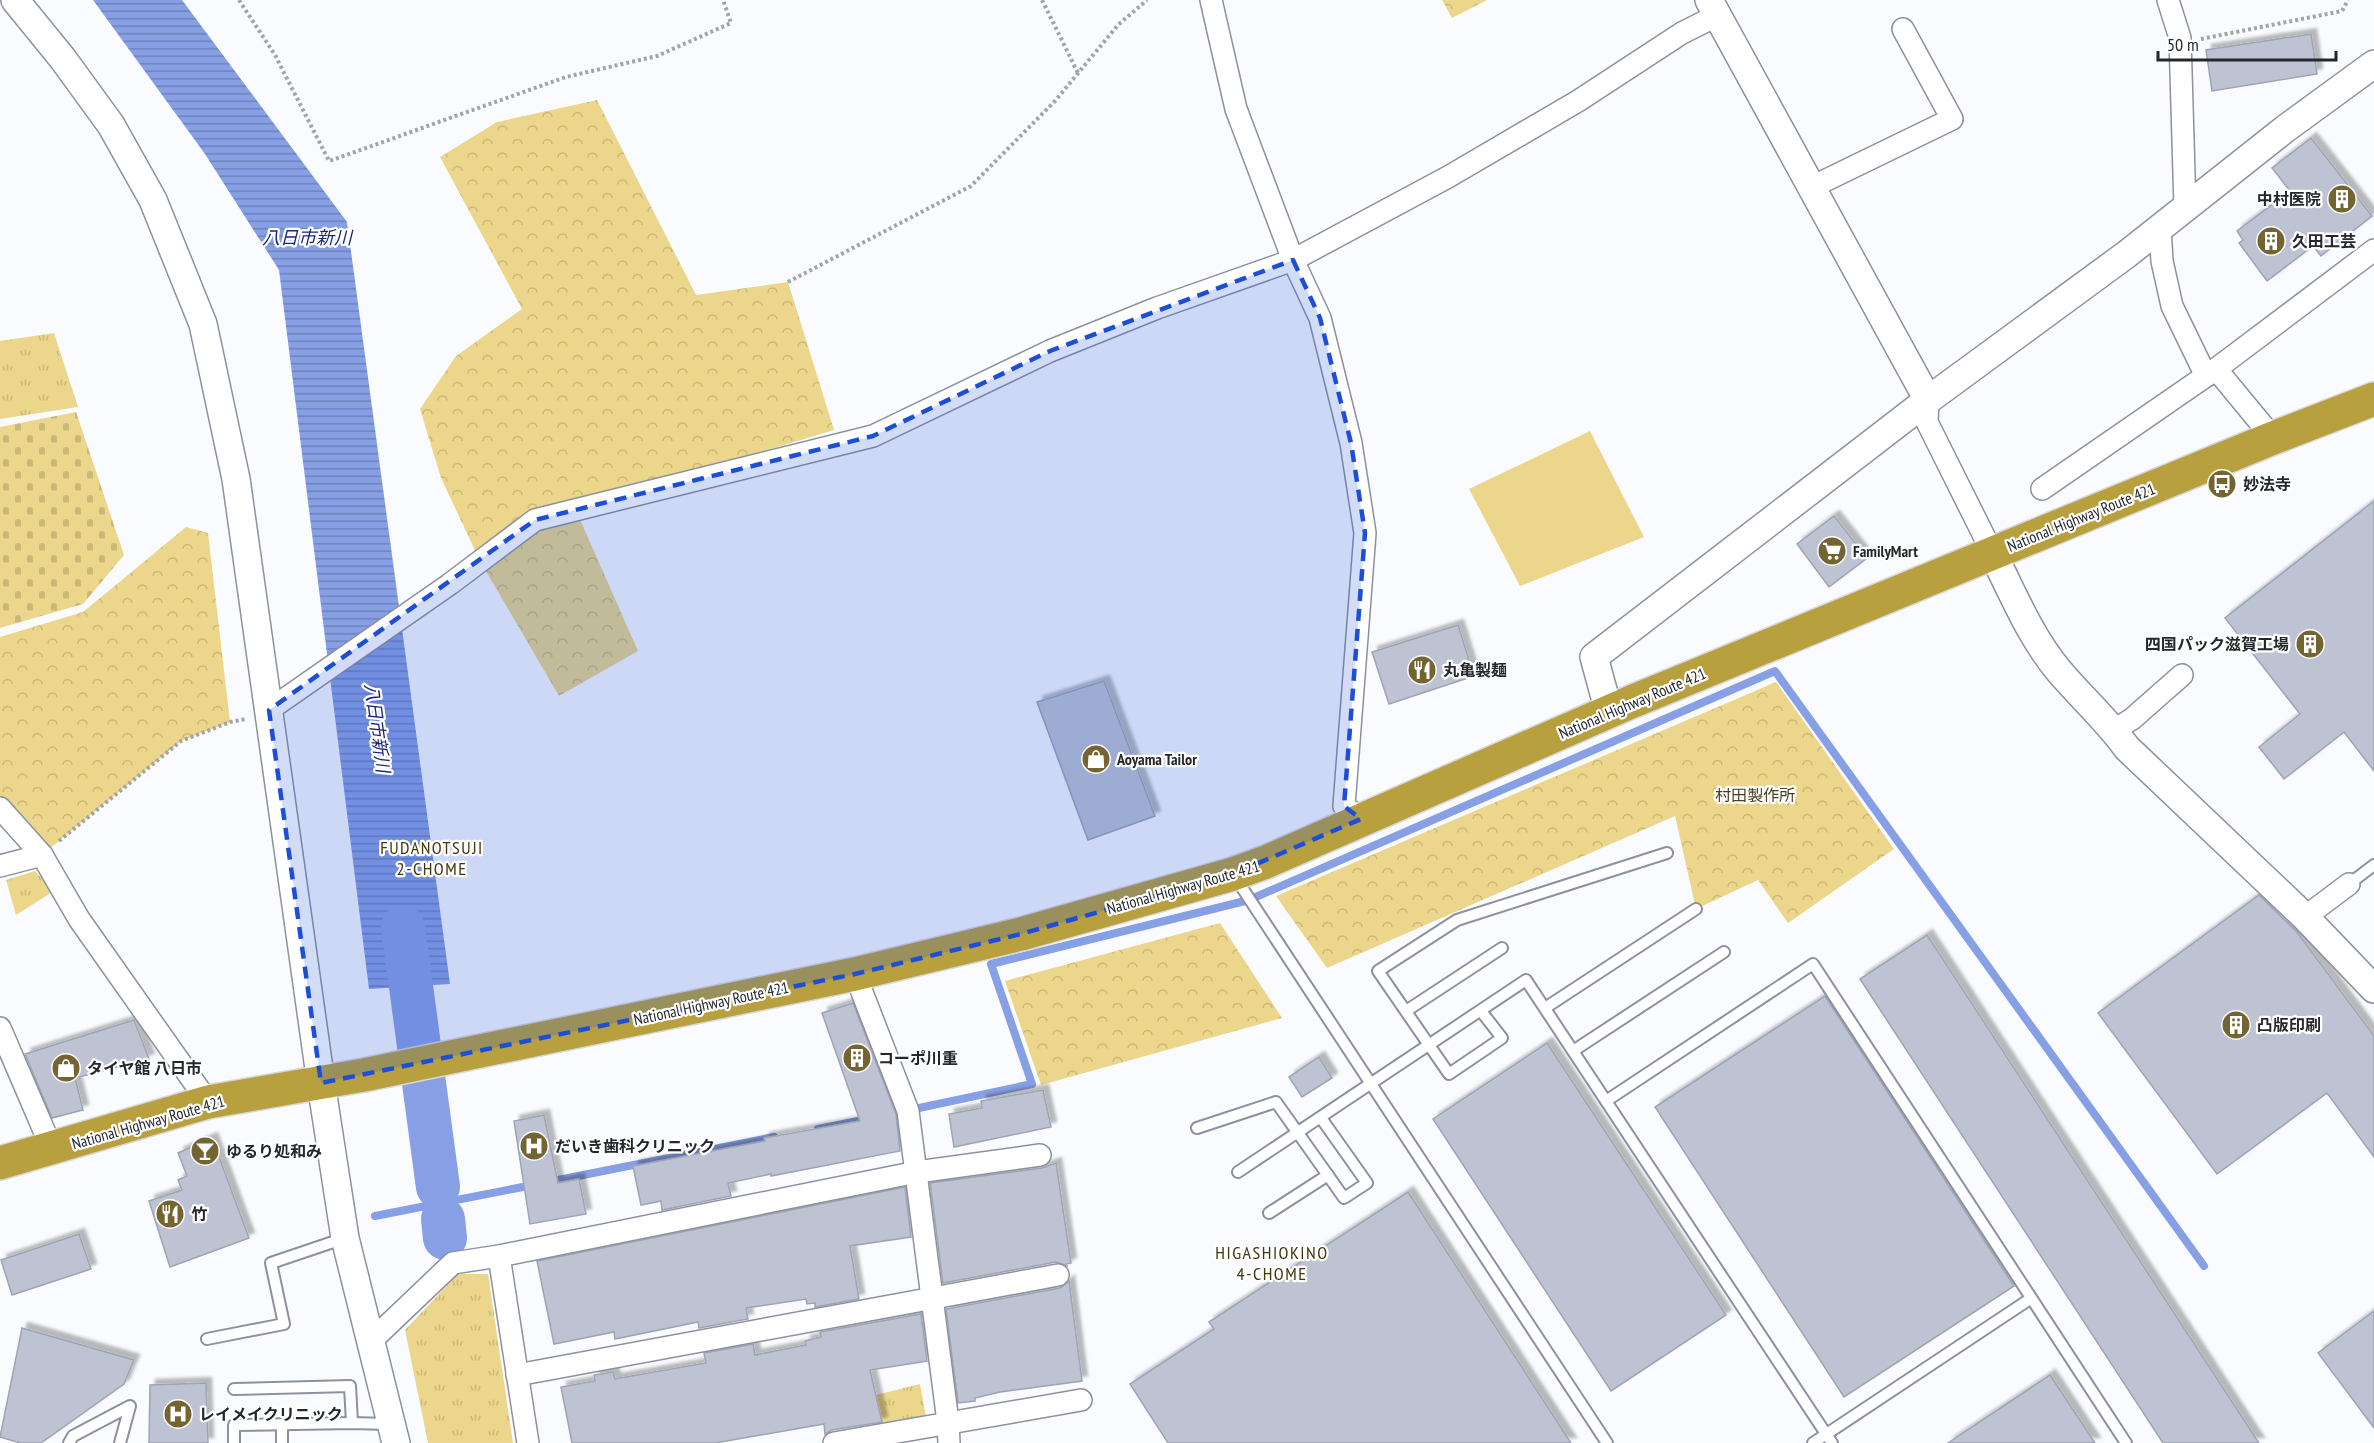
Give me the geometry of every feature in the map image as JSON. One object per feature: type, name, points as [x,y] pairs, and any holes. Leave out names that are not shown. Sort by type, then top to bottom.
[{"type":"highway","name":"National Highway Route 421","points":[[0,1163],[208,1102],[364,1075],[855,974],[1021,934],[1233,874],[1266,862],[1361,819],[1806,629],[2374,399]]},
{"type":"street","points":[[0,11],[10,0]]},
{"type":"street","points":[[15,0],[63,59],[111,126],[153,200],[203,324],[236,479],[345,1238],[394,1434]]},
{"type":"street","points":[[1211,0],[1236,109],[1293,260],[1320,318],[1352,443],[1365,533],[1344,806],[1361,819]]},
{"type":"street","points":[[2168,0],[2180,43],[2185,208]]},
{"type":"street","points":[[269,710],[450,584],[535,520],[873,436],[1050,351],[1157,308],[1293,260],[1458,171],[1578,101],[1682,33],[1714,7],[1928,400],[1927,422],[2035,637],[2058,670],[2114,730],[2127,748],[2305,917],[2374,989]]},
{"type":"street","points":[[1812,187],[1952,119],[1903,29]]},
{"type":"street","points":[[1609,712],[1594,657],[1928,400],[2160,228],[2285,129],[2374,64]]},
{"type":"street","points":[[2160,228],[2162,261],[2172,306],[2211,373],[2273,438]]},
{"type":"street","points":[[2042,489],[2211,373],[2374,250]]},
{"type":"street","points":[[2114,730],[2132,718],[2182,675]]},
{"type":"street","points":[[0,808],[42,855],[79,919],[208,1102]]},
{"type":"street","points":[[0,866],[42,855]]},
{"type":"street","points":[[2305,917],[2349,884]]},
{"type":"street","points":[[855,974],[908,1111],[949,1433]]},
{"type":"street","points":[[0,1028],[52,1149]]},
{"type":"street","points":[[370,1342],[453,1263],[499,1256],[917,1172],[1040,1155]]},
{"type":"street","points":[[499,1256],[528,1443]]},
{"type":"street","points":[[517,1375],[1058,1275]]},
{"type":"street","points":[[834,1443],[949,1433],[1081,1400]]},
{"type":"lane","points":[[1481,1011],[1502,1038],[1449,1074],[1378,972],[1457,920],[1667,853]]},
{"type":"lane","points":[[2349,884],[2374,865]]},
{"type":"lane","points":[[1233,874],[1607,1443]]},
{"type":"lane","points":[[1545,1008],[1695,909]]},
{"type":"lane","points":[[1406,1011],[1502,948]]},
{"type":"lane","points":[[1573,1051],[1724,952]]},
{"type":"lane","points":[[1606,1101],[1813,964],[2126,1443]]},
{"type":"lane","points":[[1238,1172],[1527,980],[1829,1439]]},
{"type":"lane","points":[[1197,1128],[1276,1101],[1344,1198],[1367,1183],[1322,1118]]},
{"type":"lane","points":[[1269,1213],[1328,1175]]},
{"type":"lane","points":[[207,1339],[284,1324],[271,1263],[345,1238]]},
{"type":"lane","points":[[1813,1443],[1829,1439],[2030,1299]]},
{"type":"lane","points":[[234,1389],[350,1386],[352,1423]]},
{"type":"lane","points":[[69,1443],[73,1436],[130,1406],[120,1443]]},
{"type":"lane","points":[[234,1443],[234,1425],[352,1423],[394,1434]]},
{"type":"lane","points":[[282,1424],[282,1443]]},
{"type":"path","points":[[239,0],[275,55],[330,161],[566,77],[657,57],[731,23],[723,0]]},
{"type":"path","points":[[1042,0],[1078,73]]},
{"type":"path","points":[[788,282],[971,186],[1055,102],[1118,25],[1147,0]]},
{"type":"path","points":[[2180,43],[2342,11],[2348,0]]},
{"type":"path","points":[[42,855],[181,741],[269,710]]},
{"type":"highlighted area","points":[[1293,260],[1320,318],[1351,443],[1365,533],[1344,806],[1361,819],[1233,874],[1021,934],[855,974],[321,1083],[269,710],[535,520],[873,436],[1050,351]]},
{"type":"green space","points":[[1442,0],[1487,0],[1452,18]]},
{"type":"green space","points":[[597,100],[696,295],[788,282],[834,430],[540,519],[578,515],[638,651],[559,696],[480,561],[441,478],[420,409],[456,356],[522,309],[440,157],[497,122]]},
{"type":"green space","points":[[54,333],[78,407],[0,419],[0,341]]},
{"type":"green space","points":[[76,412],[124,555],[83,604],[0,628],[0,427]]},
{"type":"green space","points":[[1590,431],[1644,537],[1520,586],[1469,489]]},
{"type":"green space","points":[[186,527],[208,533],[230,722],[181,741],[42,855],[0,808],[0,637],[83,612]]},
{"type":"green space","name":"村田製作所","points":[[1776,682],[1894,849],[1788,923],[1758,880],[1696,909],[1675,816],[1327,968],[1276,896]]},
{"type":"green space","points":[[35,871],[54,891],[16,915],[6,880]]},
{"type":"green space","points":[[1220,923],[1282,1018],[1041,1085],[1005,981]]},
{"type":"green space","points":[[458,1274],[488,1274],[513,1443],[428,1443],[405,1330]]},
{"type":"green space","points":[[920,1384],[926,1417],[875,1431],[872,1396]]},
{"type":"water","name":"八日市新川","points":[[93,0],[182,0],[347,222],[450,984],[369,989],[279,270],[205,154]]},
{"type":"building","points":[[2311,34],[2317,74],[2212,91],[2206,50]]},
{"type":"building","points":[[2311,138],[2372,216],[2321,256],[2313,246],[2267,281],[2239,243],[2243,240],[2237,231],[2290,191],[2272,168]]},
{"type":"building","name":"四国パック滋賀工場","points":[[2374,501],[2374,771],[2344,732],[2284,779],[2259,747],[2300,714],[2225,618]]},
{"type":"building","name":"FamilyMart","points":[[1834,516],[1867,558],[1829,587],[1797,544]]},
{"type":"building","points":[[1458,625],[1474,676],[1389,704],[1372,652]]},
{"type":"building","name":"Aoyama Tailor","points":[[1104,681],[1155,816],[1088,840],[1037,702]]},
{"type":"building","name":"凸版印刷","points":[[2259,895],[2297,932],[2374,1036],[2374,1157],[2327,1093],[2217,1174],[2098,1013]]},
{"type":"building","points":[[1927,935],[2259,1443],[2163,1443],[1860,979]]},
{"type":"building","points":[[1825,996],[2014,1286],[1844,1397],[1655,1107]]},
{"type":"building","points":[[853,1003],[896,1114],[900,1151],[728,1183],[731,1196],[662,1210],[661,1201],[641,1205],[633,1166],[765,1141],[764,1138],[860,1121],[822,1013]]},
{"type":"building","name":"タイヤ館 八日市","points":[[134,1020],[149,1059],[75,1078],[83,1110],[52,1118],[25,1054]]},
{"type":"building","points":[[1547,1043],[1726,1315],[1611,1391],[1433,1119]]},
{"type":"building","points":[[1319,1057],[1332,1078],[1302,1097],[1289,1077]]},
{"type":"building","points":[[1043,1090],[1051,1127],[954,1147],[949,1114],[982,1108],[981,1101]]},
{"type":"building","points":[[544,1115],[558,1183],[579,1179],[586,1214],[530,1224],[514,1121]]},
{"type":"building","points":[[212,1138],[249,1238],[170,1267],[149,1201],[182,1190],[178,1180],[187,1176],[178,1153]]},
{"type":"building","points":[[1056,1163],[1071,1263],[1066,1264],[1067,1266],[1056,1262],[943,1283],[930,1183],[1042,1168]]},
{"type":"building","points":[[905,1187],[911,1237],[850,1246],[859,1299],[815,1307],[815,1303],[807,1304],[806,1299],[746,1308],[748,1319],[699,1328],[698,1322],[615,1339],[614,1332],[554,1344],[537,1261]]},
{"type":"building","points":[[1408,1192],[1571,1443],[1168,1443],[1130,1384],[1214,1329],[1209,1322]]},
{"type":"building","points":[[79,1234],[91,1269],[12,1295],[1,1260]]},
{"type":"building","points":[[1069,1281],[1082,1381],[1000,1392],[975,1398],[975,1401],[958,1403],[946,1309],[1060,1288]]},
{"type":"building","points":[[2374,1311],[2374,1428],[2318,1353]]},
{"type":"building","points":[[921,1314],[927,1361],[870,1370],[882,1422],[832,1430],[825,1434],[824,1424],[715,1443],[572,1443],[561,1387],[595,1381],[594,1375],[613,1372],[615,1379],[706,1363],[704,1353],[753,1344],[755,1355],[806,1345],[805,1341],[821,1337],[820,1332]]},
{"type":"building","points":[[22,1328],[134,1360],[124,1384],[41,1443],[20,1443],[0,1437]]},
{"type":"building","points":[[2050,1375],[2095,1443],[1948,1443]]},
{"type":"building","name":"レイメイクリニック","points":[[206,1383],[208,1443],[149,1443],[150,1385]]},
{"type":"waterway","points":[[886,1115],[1032,1084],[991,964],[1249,900],[1775,671],[2204,1266]]},
{"type":"waterway","name":"八日市新川","points":[[403,927],[438,1187]]},
{"type":"waterway","points":[[818,1129],[868,1119]]},
{"type":"waterway","points":[[548,1182],[774,1137]]},
{"type":"waterway","points":[[375,1216],[533,1185]]},
{"type":"waterway","name":"八日市新川","points":[[443,1219],[445,1238]]},
{"type":"place","name":"中村医院","points":[[2342,199]]},
{"type":"place","name":"久田工芸","points":[[2271,241]]},
{"type":"place","name":"妙法寺","points":[[2222,484]]},
{"type":"place","name":"FamilyMart","points":[[1832,551]]},
{"type":"place","name":"四国パック滋賀工場","points":[[2310,644]]},
{"type":"place","name":"丸亀製麺","points":[[1422,670]]},
{"type":"place","name":"Aoyama Tailor","points":[[1096,759]]},
{"type":"place","name":"凸版印刷","points":[[2236,1025]]},
{"type":"place","name":"コーポ川重","points":[[857,1058]]},
{"type":"place","name":"タイヤ館 八日市","points":[[66,1068]]},
{"type":"place","name":"だいき歯科クリニック","points":[[534,1146]]},
{"type":"place","name":"ゆるり処和み","points":[[205,1151]]},
{"type":"place","name":"竹","points":[[170,1214]]},
{"type":"place","name":"レイメイクリニック","points":[[178,1414]]},
{"type":"district","name":"FUDANOTSUJI 2-CHOME","points":[[432,858]]},
{"type":"district","name":"HIGASHIOKINO 4-CHOME","points":[[1272,1263]]}]
